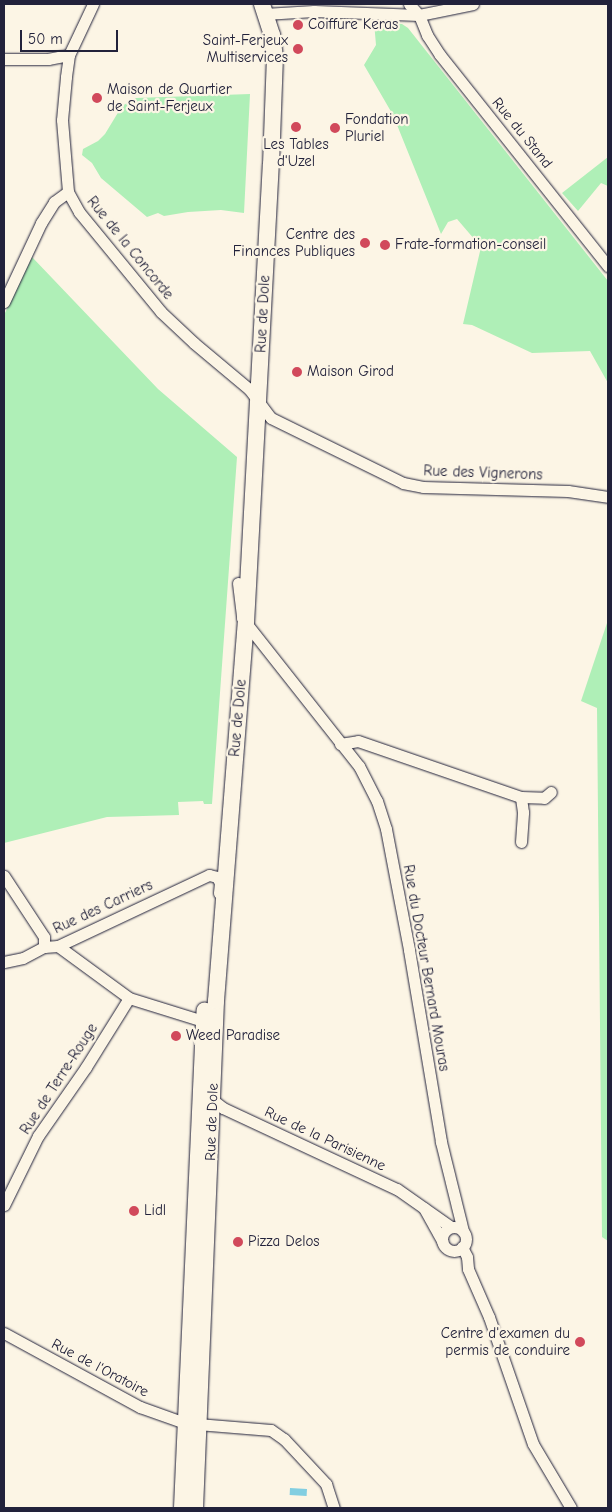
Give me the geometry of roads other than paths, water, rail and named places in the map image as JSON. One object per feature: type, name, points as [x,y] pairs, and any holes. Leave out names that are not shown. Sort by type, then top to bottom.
[{"type":"main road","name":"Rue de Dole","points":[[182,1508],[192,1423],[213,1101],[205,1020],[214,876],[223,818],[231,727],[229,710],[254,395],[275,58],[272,35],[263,9]]},
{"type":"main road","name":"Rue de Dole","points":[[195,1508],[192,1423],[208,1054],[220,940],[246,623],[254,395]]},
{"type":"street","name":"Rue de la Concorde","points":[[93,4],[69,56],[62,120],[68,192],[79,212],[161,312],[254,395]]},
{"type":"street","name":"Rue du Stand","points":[[409,4],[418,15],[427,35],[440,55],[608,266]]},
{"type":"street","points":[[263,9],[418,15],[473,4]]},
{"type":"street","points":[[4,59],[48,59],[69,56]]},
{"type":"street","points":[[4,302],[40,224],[54,202],[68,192]]},
{"type":"street","name":"Rue des Vignerons","points":[[254,395],[270,418],[403,482],[423,487],[568,491],[608,497]]},
{"type":"street","points":[[238,583],[240,611],[246,623]]},
{"type":"street","name":"Rue du Docteur Bernard Mouras","points":[[246,623],[359,766],[370,785],[386,828],[439,1134],[456,1208],[455,1228]]},
{"type":"street","points":[[340,744],[358,741],[521,797],[544,798],[551,792]]},
{"type":"street","points":[[521,797],[523,812],[521,842]]},
{"type":"street","points":[[4,876],[44,937],[44,947]]},
{"type":"street","name":"Rue des Carriers","points":[[4,962],[23,958],[44,947],[58,946],[206,876],[214,876]]},
{"type":"street","points":[[214,876],[220,883],[216,936],[220,940]]},
{"type":"street","points":[[58,946],[129,998],[205,1020]]},
{"type":"street","name":"Rue de Terre-Rouge","points":[[4,1205],[38,1136],[86,1067],[129,998]]},
{"type":"street","name":"Rue de la Parisienne","points":[[213,1101],[223,1108],[397,1189],[455,1228]]},
{"type":"street","name":"Rue de la Parisienne","points":[[423,1207],[444,1245]]},
{"type":"street","points":[[444,1245],[454,1251],[462,1247],[466,1238],[455,1228],[443,1233],[444,1245],[453,1257],[468,1269]]},
{"type":"street","points":[[462,1247],[467,1257],[468,1269],[489,1318],[533,1444],[572,1508]]},
{"type":"street","name":"Rue de l'Oratoire","points":[[4,1333],[140,1408],[192,1423],[271,1430],[284,1439],[326,1484],[334,1508]]},
{"type":"water","points":[[290,1488],[307,1489],[307,1496],[290,1495]]},
{"type":"place","name":"Coiffure Keras","points":[[298,25]]},
{"type":"place","name":"Saint-Ferjeux Multiservices","points":[[298,49]]},
{"type":"place","name":"Maison de Quartier de Saint-Ferjeux","points":[[97,98]]},
{"type":"place","name":"Les Tables d'Uzel","points":[[296,127]]},
{"type":"place","name":"Fondation Pluriel","points":[[335,128]]},
{"type":"place","name":"Centre des Finances Publiques","points":[[365,243]]},
{"type":"place","name":"Frate-formation-conseil","points":[[385,245]]},
{"type":"place","name":"Maison Girod","points":[[297,372]]},
{"type":"place","name":"Weed Paradise","points":[[176,1036]]},
{"type":"place","name":"Lidl","points":[[134,1211]]},
{"type":"place","name":"Pizza Delos","points":[[238,1242]]},
{"type":"place","name":"Centre d'examen du permis de conduire","points":[[580,1342]]}]
